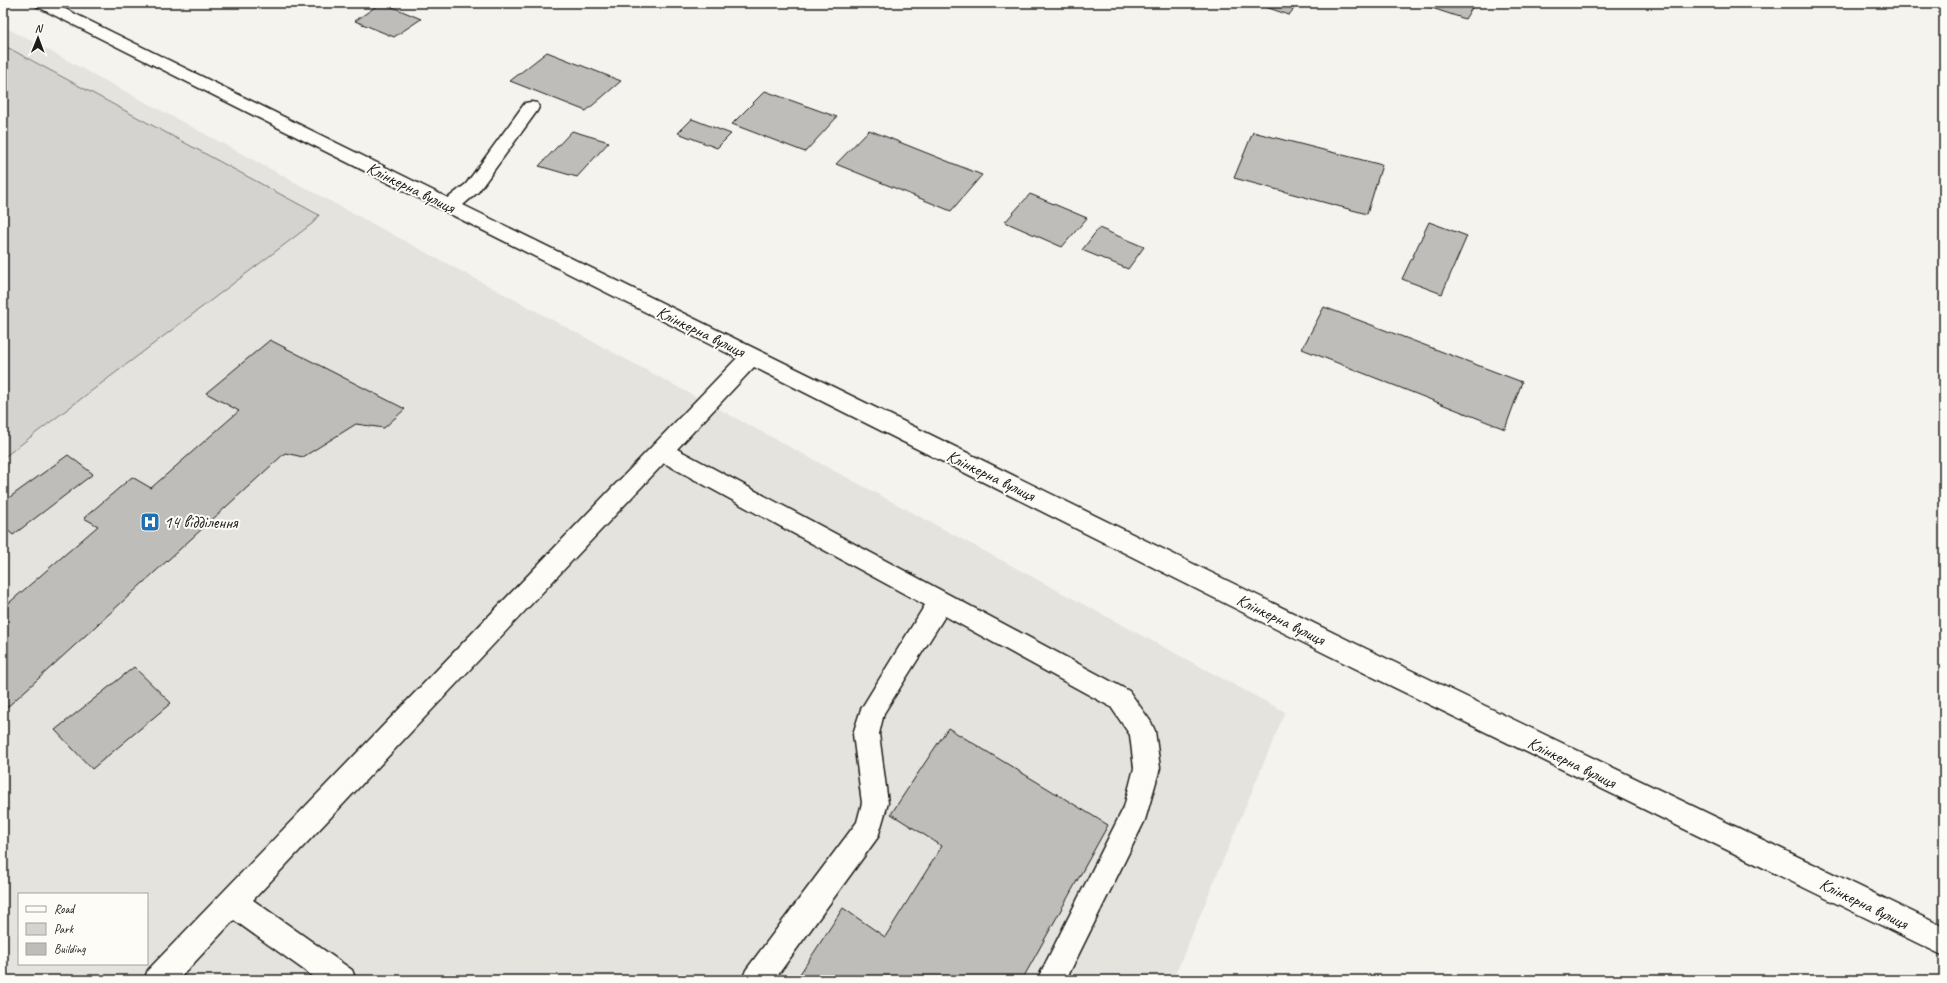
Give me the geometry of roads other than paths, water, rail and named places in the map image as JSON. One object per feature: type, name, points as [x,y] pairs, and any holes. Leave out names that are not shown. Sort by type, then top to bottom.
[{"type":"street","name":"Клінкерна вулиця","points":[[41,3],[1354,655],[1944,942]]},
{"type":"street","points":[[450,206],[472,188],[512,131],[531,107]]},
{"type":"street","points":[[158,980],[752,356]]},
{"type":"street","points":[[662,451],[1120,699],[1142,731],[1147,768],[1136,811],[1052,980]]},
{"type":"street","points":[[756,980],[869,828],[875,803],[866,734],[873,709],[941,601]]},
{"type":"street","points":[[232,902],[342,980]]},
{"type":"place","name":"14 відділення","points":[[150,522]]}]
